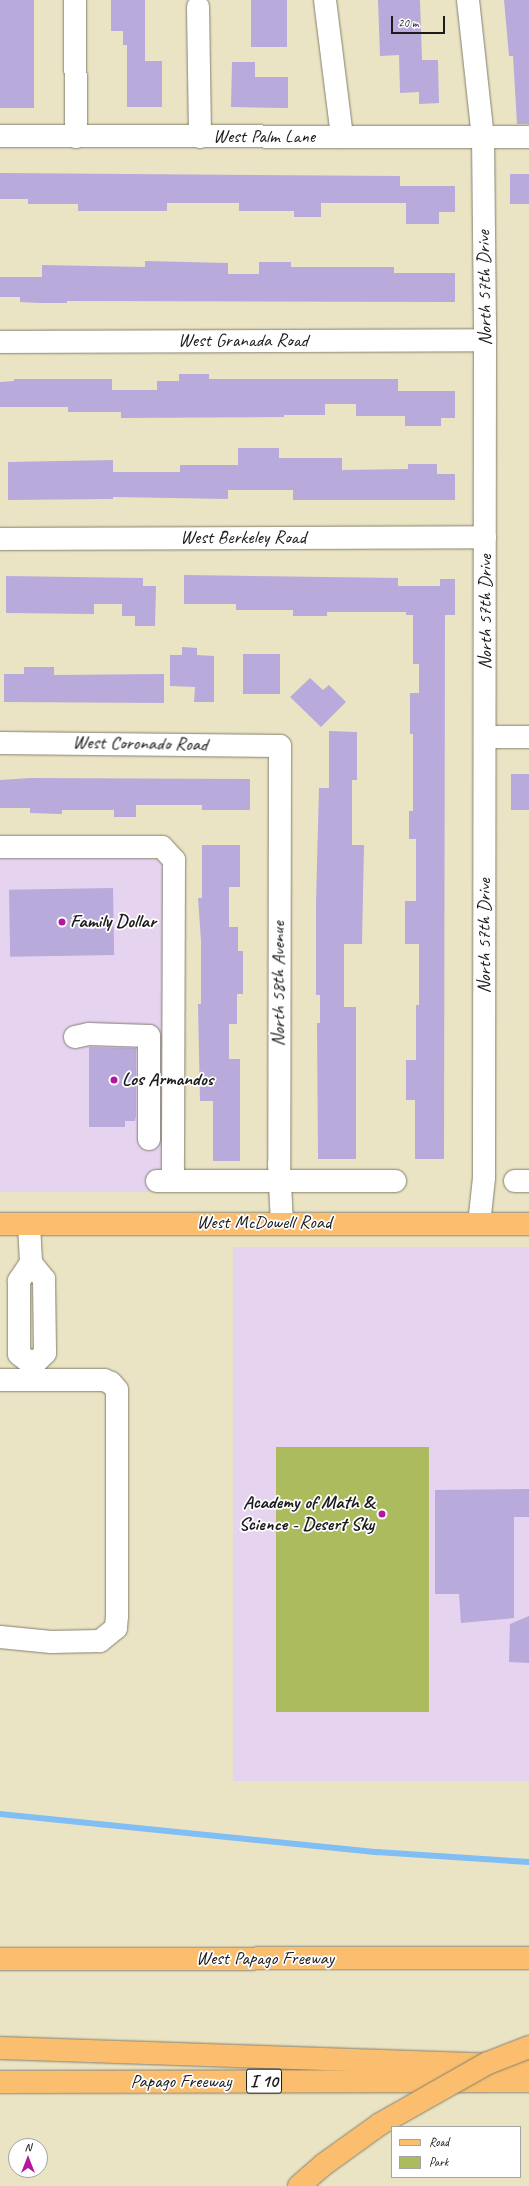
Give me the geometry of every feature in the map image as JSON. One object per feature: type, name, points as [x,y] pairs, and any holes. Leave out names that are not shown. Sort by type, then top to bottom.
[{"type":"main road","name":"West McDowell Road","points":[[0,1224],[529,1224]]},
{"type":"main road","name":"West Papago Freeway","points":[[0,1959],[529,1958]]},
{"type":"main road","points":[[299,2186],[323,2165],[380,2124],[488,2063],[529,2047]]},
{"type":"main road","points":[[0,2048],[529,2066]]},
{"type":"main road","name":"Papago Freeway","points":[[0,2082],[529,2081]]},
{"type":"street","points":[[75,0],[76,137]]},
{"type":"street","points":[[326,0],[342,137]]},
{"type":"street","name":"North 57th Drive","points":[[468,0],[483,137],[485,340],[486,737],[484,1178],[480,1224]]},
{"type":"street","points":[[198,7],[200,137]]},
{"type":"street","name":"West Palm Lane","points":[[0,136],[529,137]]},
{"type":"street","name":"West Granada Road","points":[[0,342],[485,340]]},
{"type":"street","name":"West Berkeley Road","points":[[0,540],[485,537]]},
{"type":"street","points":[[486,737],[529,737]]},
{"type":"street","name":"West Coronado Road","points":[[0,743],[280,746]]},
{"type":"street","name":"North 58th Avenue","points":[[280,746],[280,1181],[282,1223]]},
{"type":"street","points":[[0,847],[162,847],[174,860],[165,1180],[395,1181]]},
{"type":"street","points":[[75,1037],[90,1034],[149,1036],[149,1139]]},
{"type":"street","points":[[29,1224],[31,1263],[19,1280],[19,1354],[33,1372]]},
{"type":"street","points":[[0,1380],[33,1372],[104,1380],[111,1383],[117,1390],[116,1628],[100,1641],[51,1642],[0,1638]]},
{"type":"shaded area","points":[[0,858],[145,858],[155,859],[163,864],[164,1192],[0,1192]]},
{"type":"shaded area","name":"Academy of Math & Science - Desert Sky","points":[[233,1247],[529,1247],[529,1781],[233,1781]]},
{"type":"green space","points":[[276,1447],[429,1447],[429,1712],[276,1712]]},
{"type":"building","points":[[0,0],[34,0],[34,108],[0,108]]},
{"type":"building","points":[[111,0],[145,0],[145,61],[162,61],[162,107],[127,107],[127,45],[123,45],[123,31],[111,31]]},
{"type":"building","points":[[251,0],[287,0],[287,47],[251,47]]},
{"type":"building","points":[[378,0],[420,0],[422,60],[438,60],[439,103],[419,104],[419,92],[400,93],[399,55],[380,56]]},
{"type":"building","points":[[504,0],[529,0],[529,124],[517,124],[513,56],[509,56]]},
{"type":"building","points":[[232,62],[255,62],[255,77],[288,77],[288,108],[231,107]]},
{"type":"building","points":[[0,173],[400,176],[400,186],[455,186],[455,212],[439,212],[439,224],[406,224],[406,203],[321,203],[321,217],[294,217],[294,211],[239,211],[239,203],[167,203],[167,211],[78,211],[78,204],[28,204],[28,199],[0,199]]},
{"type":"building","points":[[510,174],[529,174],[529,204],[510,204]]},
{"type":"building","points":[[145,261],[228,263],[228,274],[259,274],[259,262],[291,262],[291,267],[394,267],[394,273],[455,273],[455,302],[67,301],[67,303],[40,303],[20,302],[20,297],[0,297],[0,277],[42,277],[42,265],[145,267]]},
{"type":"building","points":[[179,374],[209,374],[209,379],[398,379],[398,391],[455,391],[455,418],[441,418],[441,426],[405,426],[405,416],[356,416],[356,404],[325,404],[325,415],[284,415],[284,417],[121,418],[121,412],[68,412],[68,407],[0,407],[0,382],[14,381],[14,379],[112,379],[112,390],[157,390],[157,381],[179,381]]},
{"type":"building","points":[[238,448],[279,448],[279,458],[342,458],[342,470],[408,469],[408,464],[437,464],[437,474],[455,474],[455,500],[293,500],[293,490],[228,490],[228,499],[113,497],[113,499],[8,500],[8,462],[113,460],[113,472],[180,472],[180,465],[238,465]]},
{"type":"building","points":[[184,575],[398,578],[398,586],[440,586],[440,579],[455,579],[455,615],[445,615],[444,1159],[415,1159],[415,1100],[406,1100],[406,1060],[416,1060],[416,1005],[419,1005],[419,944],[405,944],[405,901],[416,901],[416,839],[409,839],[409,811],[413,811],[413,734],[410,734],[410,693],[419,693],[419,664],[413,664],[413,615],[406,615],[406,612],[327,612],[327,616],[293,616],[293,610],[236,610],[236,604],[184,604]]},
{"type":"building","points":[[6,576],[143,578],[143,586],[156,586],[155,626],[135,626],[135,616],[122,616],[122,604],[94,604],[94,614],[6,613]]},
{"type":"building","points":[[182,647],[197,648],[197,655],[214,656],[214,702],[194,702],[195,687],[170,686],[170,655],[182,655]]},
{"type":"building","points":[[243,654],[280,654],[280,694],[243,694]]},
{"type":"building","points":[[24,667],[54,667],[54,675],[164,674],[164,703],[4,702],[4,674],[24,674]]},
{"type":"building","points":[[310,678],[323,690],[329,685],[346,702],[321,727],[290,697]]},
{"type":"building","points":[[329,731],[357,732],[357,780],[352,780],[352,845],[364,845],[362,944],[344,944],[344,1007],[356,1007],[356,1159],[318,1159],[317,1023],[320,1023],[320,995],[316,995],[316,902],[319,788],[329,788]]},
{"type":"building","points":[[511,774],[529,774],[529,810],[511,810]]},
{"type":"building","points":[[31,778],[250,779],[250,810],[202,810],[202,805],[136,805],[136,817],[114,817],[114,810],[62,810],[62,814],[30,813],[30,808],[0,808],[0,780]]},
{"type":"building","points":[[202,845],[240,845],[240,887],[229,887],[229,927],[238,927],[238,951],[243,951],[243,994],[237,994],[237,1024],[229,1024],[229,1059],[240,1059],[240,1161],[213,1161],[213,1101],[200,1101],[198,1004],[201,1004],[201,941],[198,898],[202,898]]},
{"type":"building","name":"Family Dollar","points":[[113,888],[114,955],[10,957],[9,890]]},
{"type":"building","name":"Los Armandos","points":[[89,1047],[136,1048],[136,1116],[135,1121],[125,1121],[125,1127],[89,1127]]},
{"type":"building","points":[[529,1489],[529,1517],[514,1517],[514,1618],[461,1623],[459,1594],[435,1594],[435,1490]]},
{"type":"building","points":[[529,1616],[529,1663],[509,1662],[510,1624]]},
{"type":"waterway","points":[[0,1814],[377,1852],[529,1862]]},
{"type":"place","name":"Family Dollar","points":[[62,922]]},
{"type":"place","name":"Los Armandos","points":[[114,1080]]},
{"type":"place","name":"Academy of Math & Science - Desert Sky","points":[[382,1514]]}]
